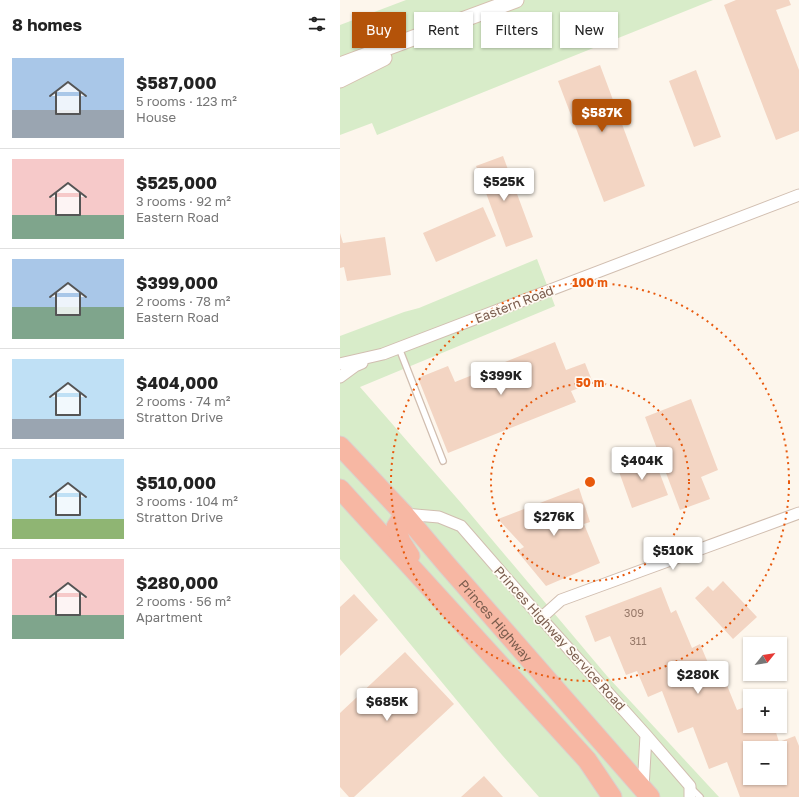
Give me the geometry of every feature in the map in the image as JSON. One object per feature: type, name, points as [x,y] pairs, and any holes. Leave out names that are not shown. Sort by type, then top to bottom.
[{"type":"highway","name":"Princes Highway","points":[[340,446],[404,514],[647,793]]},
{"type":"highway","name":"Princes Highway","points":[[340,489],[587,760],[612,797]]},
{"type":"highway","points":[[404,514],[396,527],[401,542],[427,585]]},
{"type":"main road","points":[[473,16],[516,0]]},
{"type":"main road","points":[[340,65],[414,38]]},
{"type":"main road","points":[[340,80],[414,43]]},
{"type":"main road","points":[[340,503],[365,517]]},
{"type":"street","name":"Eastern Road","points":[[340,364],[383,354],[799,194]]},
{"type":"street","points":[[340,377],[356,366],[383,354]]},
{"type":"street","points":[[340,386],[356,366]]},
{"type":"street","points":[[541,618],[561,600],[799,513]]},
{"type":"street","name":"Princes Highway Service Road","points":[[404,514],[439,517],[461,526],[646,735],[690,792]]},
{"type":"street","points":[[646,735],[647,793]]},
{"type":"lane","points":[[399,348],[442,461]]},
{"type":"lane","points":[[690,792],[700,797]]},
{"type":"green space","points":[[406,0],[713,0],[618,38],[618,12],[560,12],[560,48],[594,48],[377,135],[372,123],[340,135],[340,25],[352,20],[352,48],[406,48],[406,12],[374,12]]},
{"type":"green space","points":[[537,259],[555,306],[360,387],[462,504],[607,676],[719,797],[539,797],[502,755],[340,559],[340,336],[404,312],[419,308]]},
{"type":"building","points":[[736,0],[789,0],[791,5],[776,10],[799,70],[799,131],[776,140],[724,5]]},
{"type":"building","points":[[600,65],[645,186],[604,202],[558,81]]},
{"type":"building","points":[[696,70],[721,137],[694,147],[669,81]]},
{"type":"building","points":[[503,156],[533,237],[506,247],[476,166]]},
{"type":"building","points":[[483,207],[496,236],[436,262],[423,233]]},
{"type":"building","points":[[340,233],[343,243],[385,237],[391,275],[347,281],[344,267],[340,268]]},
{"type":"building","points":[[555,342],[566,370],[585,363],[593,383],[571,391],[576,402],[448,453],[418,378],[448,366],[455,382]]},
{"type":"building","points":[[691,399],[718,470],[701,477],[710,499],[680,510],[645,417]]},
{"type":"building","points":[[652,453],[668,495],[632,508],[617,466]]},
{"type":"building","points":[[579,488],[590,522],[584,524],[600,563],[546,586],[517,551],[524,547],[498,519]]},
{"type":"building","points":[[723,581],[757,617],[733,639],[695,598],[708,586],[713,591]]},
{"type":"building","points":[[661,587],[671,613],[676,610],[692,648],[700,644],[711,670],[686,681],[720,668],[737,710],[743,708],[743,733],[776,733],[779,741],[743,741],[743,785],[787,785],[787,741],[782,741],[795,736],[799,746],[799,797],[740,797],[727,762],[709,769],[693,727],[678,733],[662,691],[648,697],[637,671],[626,675],[610,636],[595,642],[585,616]]},
{"type":"building","points":[[354,594],[378,620],[340,656],[340,607]]},
{"type":"building","points":[[405,652],[454,704],[354,797],[349,797],[340,787],[340,713]]},
{"type":"building","points":[[484,776],[503,797],[461,797]]}]
